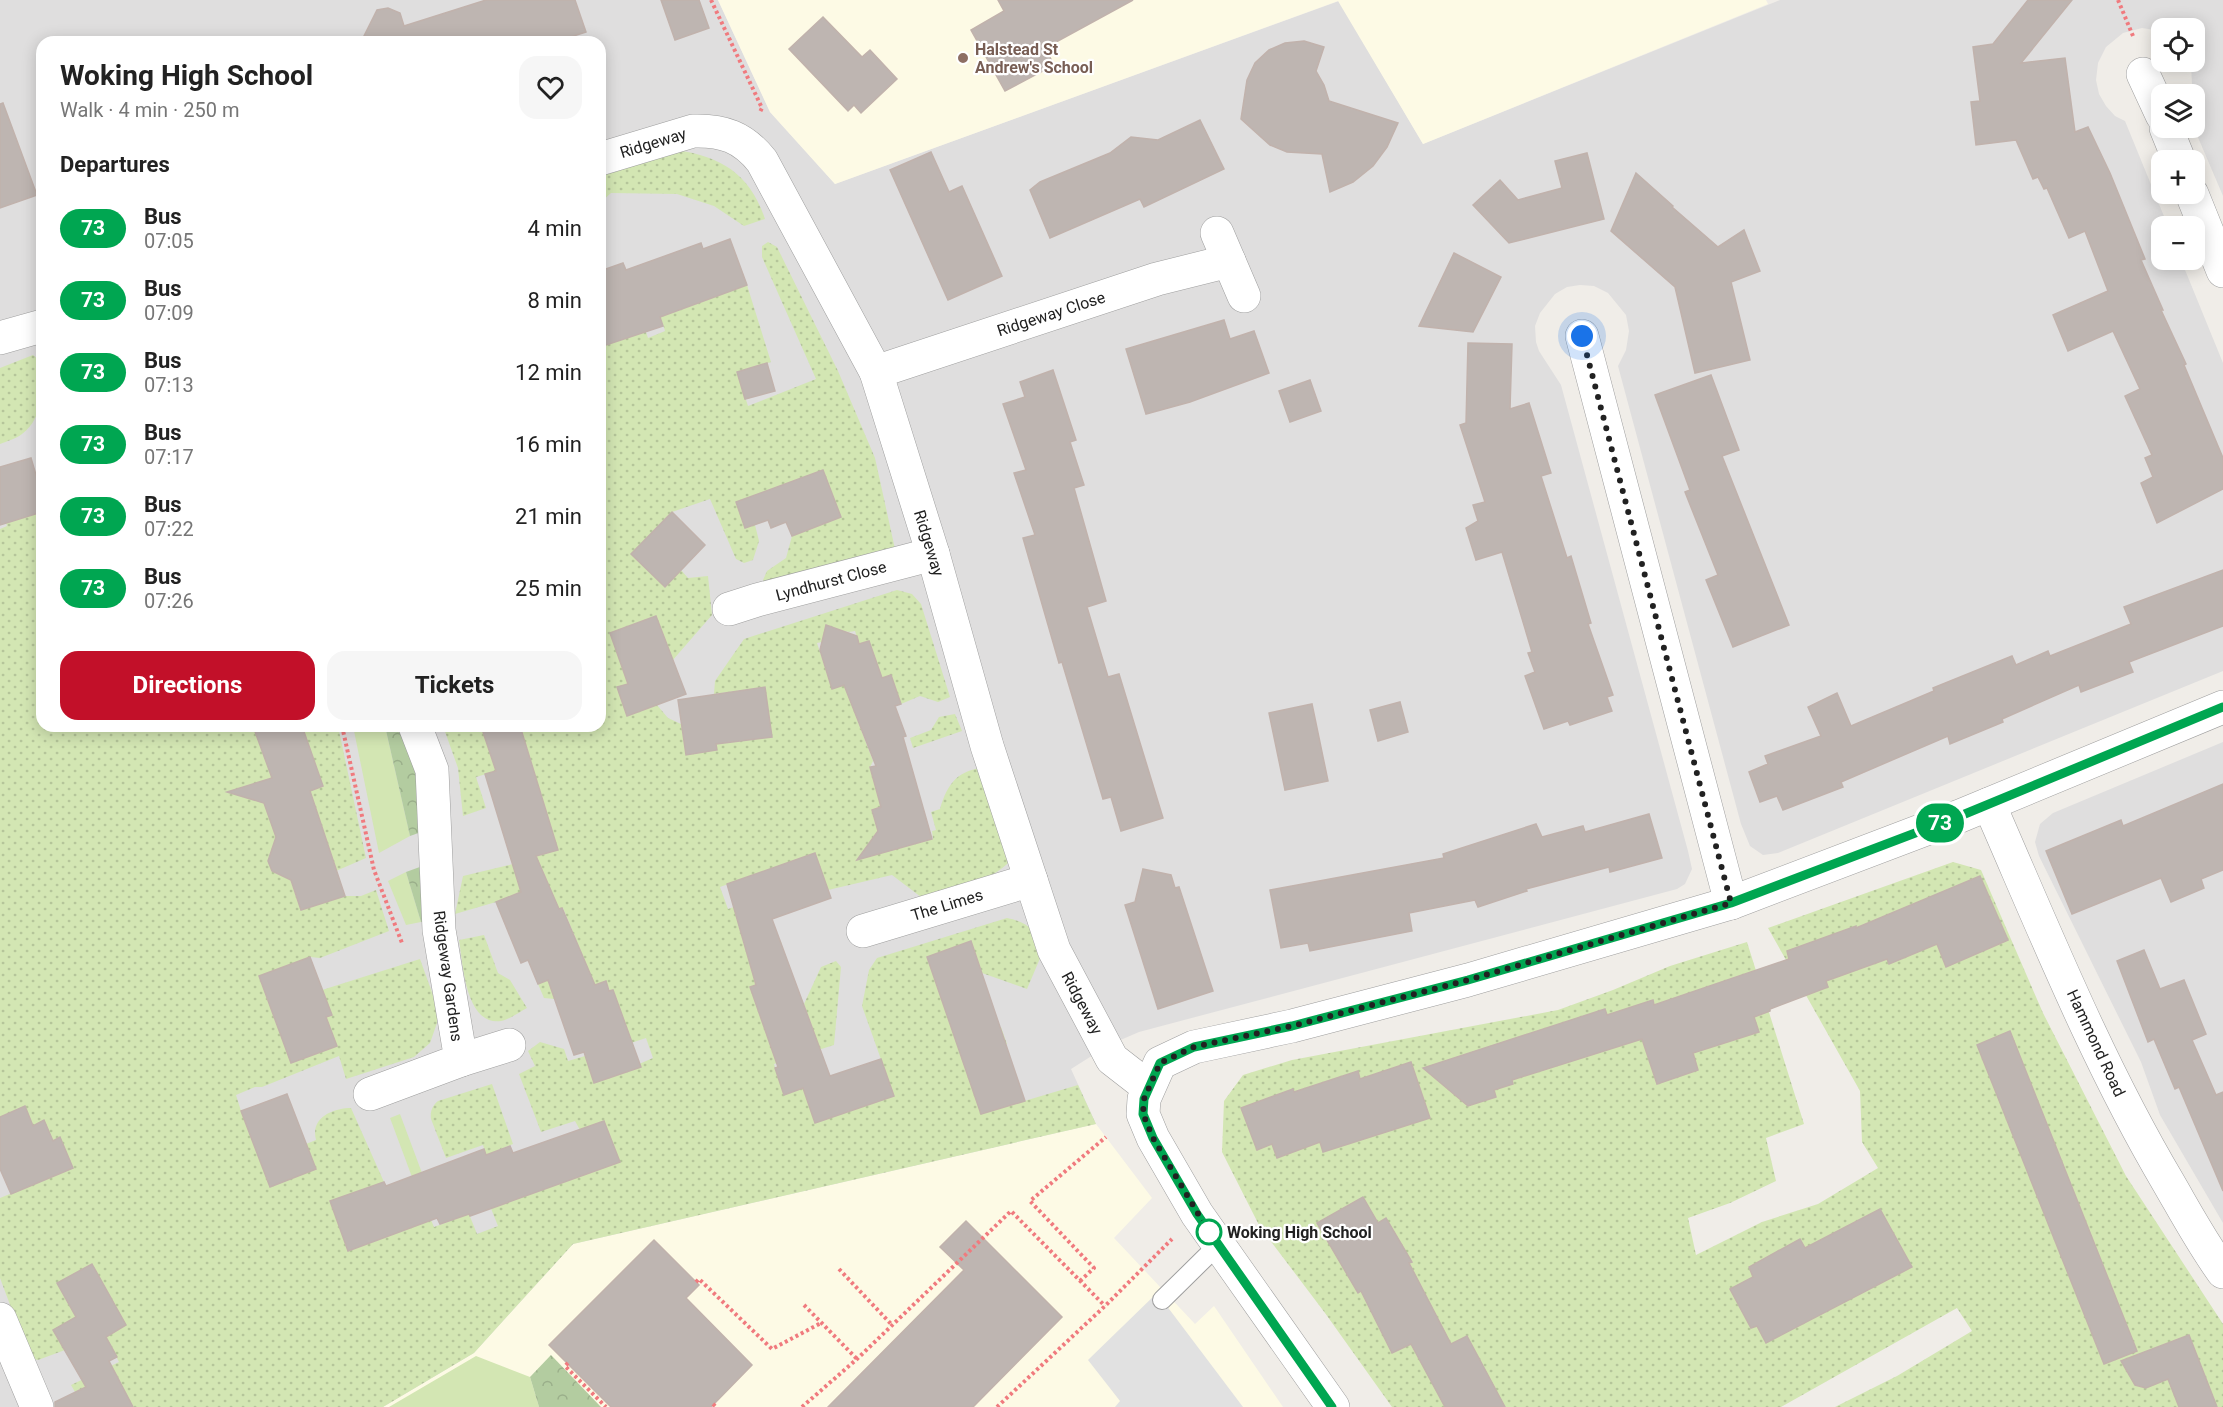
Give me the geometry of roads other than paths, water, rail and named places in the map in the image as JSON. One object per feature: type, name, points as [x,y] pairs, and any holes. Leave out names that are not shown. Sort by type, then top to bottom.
[{"type":"street","points":[[2143,74],[2151,91]]},
{"type":"street","name":"Ridgeway","points":[[606,157],[693,131],[722,132],[743,141],[762,160],[876,372],[933,554],[987,746],[1054,950],[1112,1059],[1148,1087]]},
{"type":"street","points":[[2196,204],[2223,271]]},
{"type":"street","name":"Ridgeway Close","points":[[876,372],[1157,279],[1223,247],[1244,296]]},
{"type":"street","points":[[0,338],[36,328]]},
{"type":"street","points":[[1582,336],[1731,903]]},
{"type":"street","name":"Lyndhurst Close","points":[[729,609],[933,554]]},
{"type":"street","points":[[1333,1407],[1197,1214],[1148,1127],[1143,1114],[1144,1099],[1160,1063],[1194,1047],[1292,1026],[1468,980],[1731,903],[1989,804],[2223,707]]},
{"type":"street","name":"Ridgeway Gardens","points":[[370,1094],[460,1060],[439,930],[432,770],[417,732]]},
{"type":"street","name":"Hammond Road","points":[[1989,804],[2102,1061],[2153,1156],[2204,1244],[2223,1272]]},
{"type":"street","name":"The Limes","points":[[863,931],[1031,880]]},
{"type":"street","points":[[460,1060],[509,1045]]},
{"type":"street","points":[[0,1319],[37,1407]]},
{"type":"lane","points":[[1162,1300],[1218,1245]]},
{"type":"place","name":"Halstead St Andrew's School","points":[[963,58]]},
{"type":"place","name":"Woking High School","points":[[1209,1232]]}]
